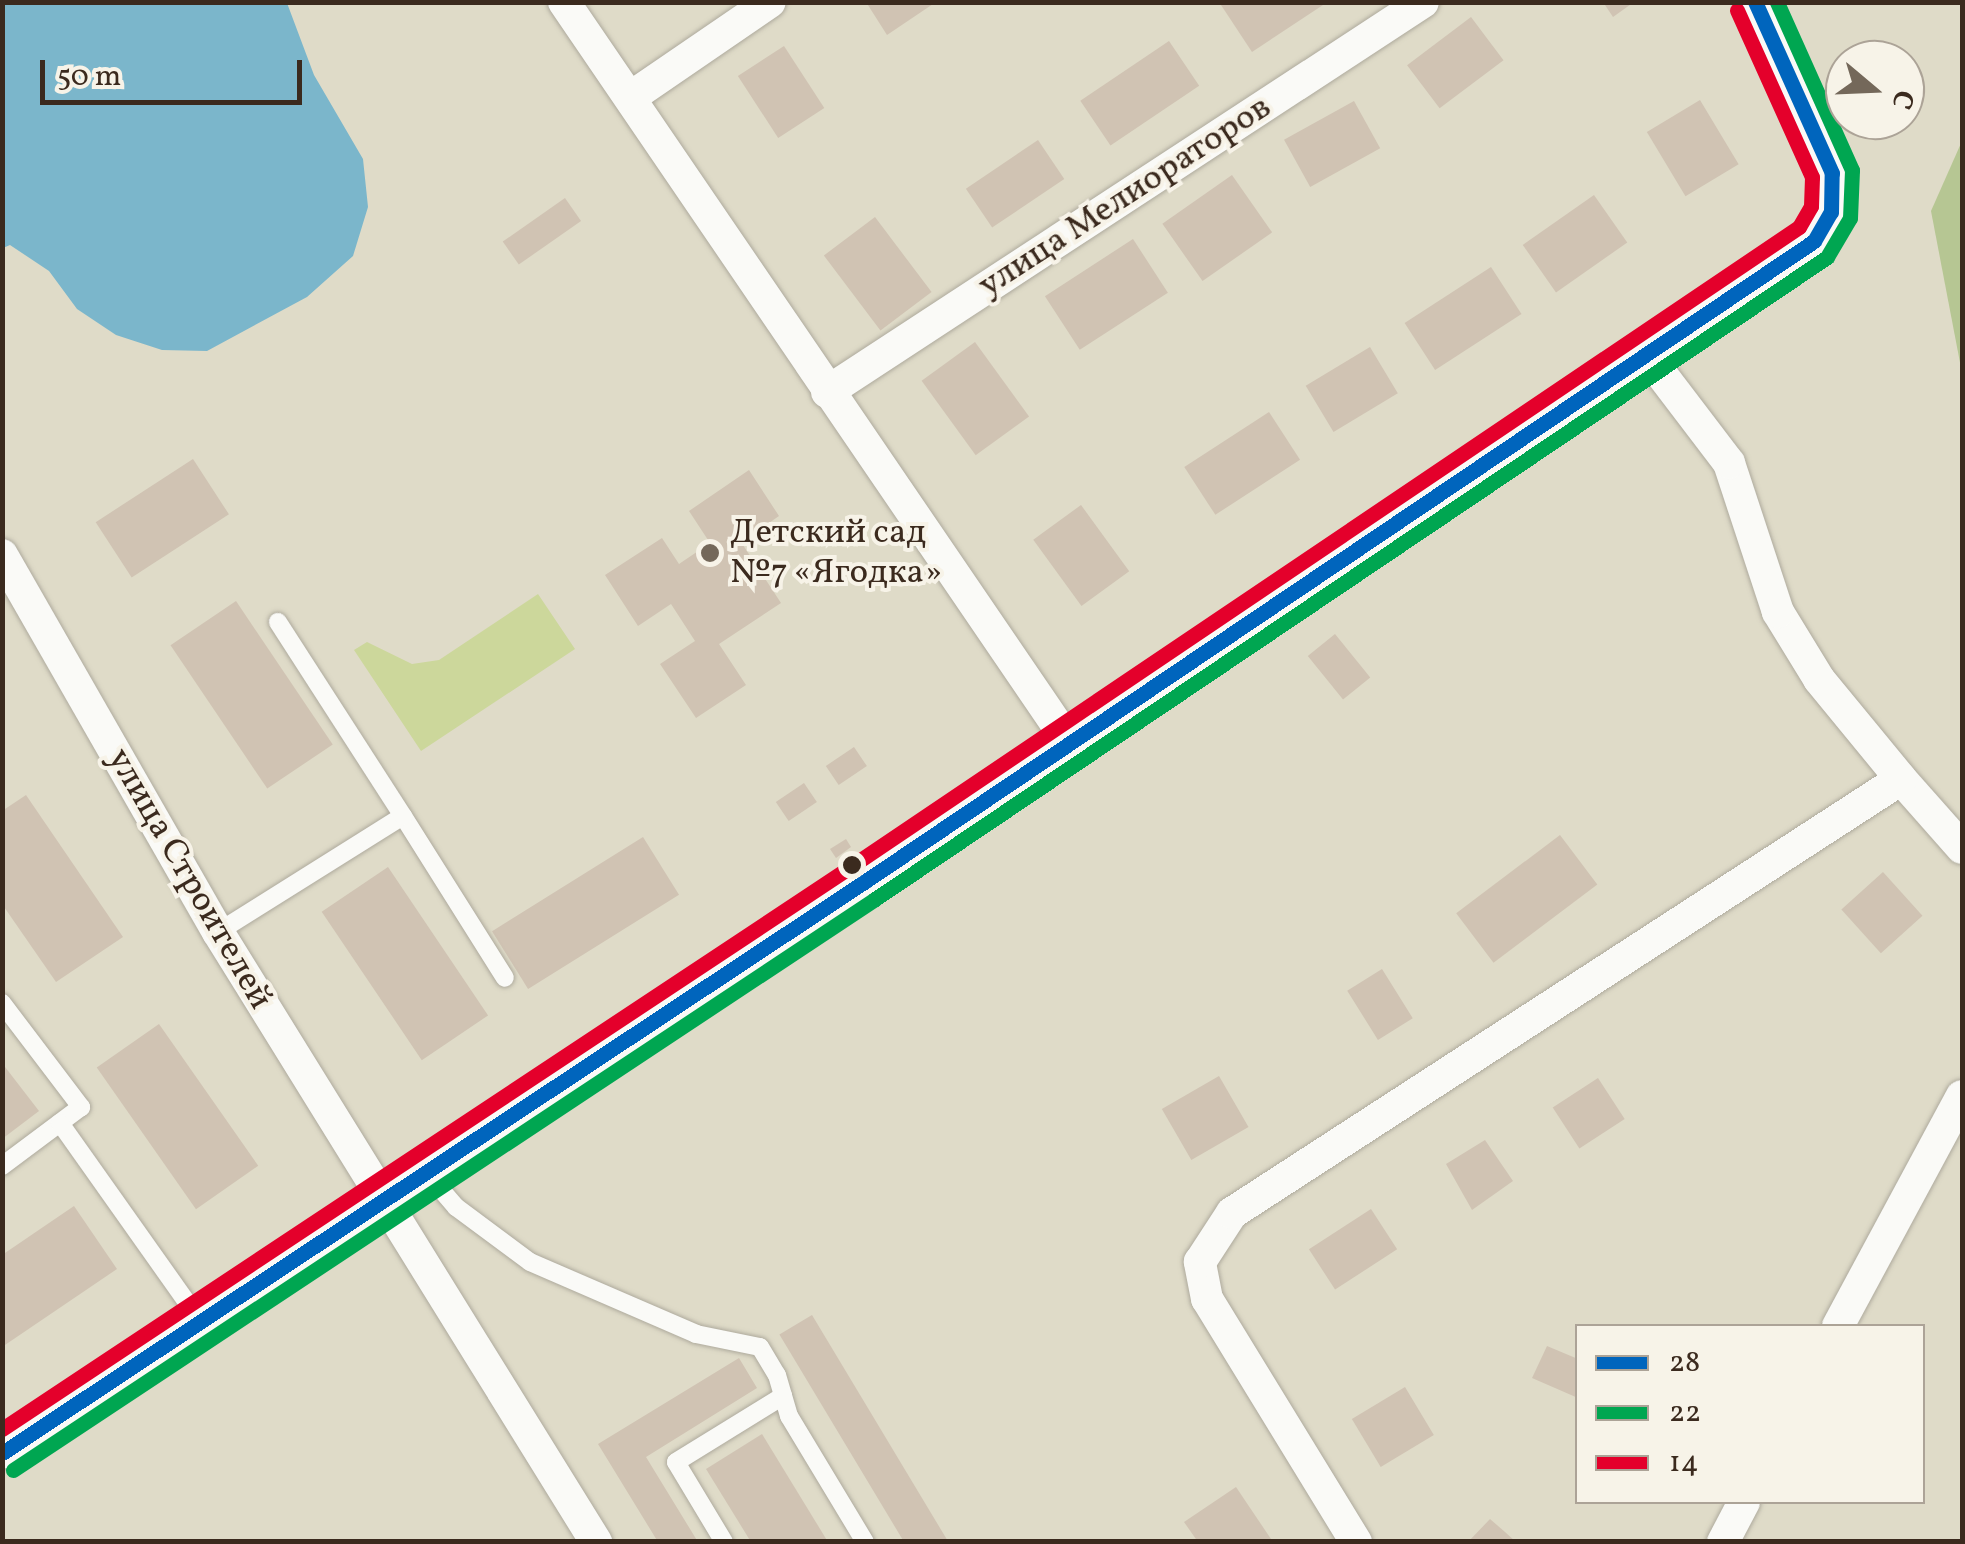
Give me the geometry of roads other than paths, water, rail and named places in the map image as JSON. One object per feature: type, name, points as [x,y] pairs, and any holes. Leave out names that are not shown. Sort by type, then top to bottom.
[{"type":"street","points":[[564,2],[1070,744]]},
{"type":"street","points":[[631,97],[770,2]]},
{"type":"street","name":"улица Мелиораторов","points":[[827,392],[1423,2]]},
{"type":"street","points":[[2,1453],[1070,744],[1814,242],[1831,212],[1832,174],[1755,2]]},
{"type":"street","points":[[1646,354],[1730,463],[1778,612],[1819,679],[1962,848]]},
{"type":"street","name":"улица Строителей","points":[[2,556],[218,932],[596,1542]]},
{"type":"street","points":[[1356,1542],[1207,1299],[1200,1262],[1232,1213],[1901,780]]},
{"type":"street","points":[[1839,1324],[1962,1096]]},
{"type":"street","points":[[1722,1542],[1743,1504]]},
{"type":"lane","points":[[278,622],[505,978]]},
{"type":"lane","points":[[218,932],[403,816]]},
{"type":"lane","points":[[2,1004],[81,1107],[2,1166]]},
{"type":"lane","points":[[60,1122],[200,1321]]},
{"type":"lane","points":[[425,1170],[456,1207],[530,1262],[696,1334],[760,1346],[789,1416],[865,1542]]},
{"type":"lane","points":[[724,1542],[676,1462],[783,1396]]},
{"type":"water","points":[[2,3],[287,3],[314,75],[363,159],[368,207],[353,256],[307,297],[207,351],[162,350],[116,335],[77,309],[49,271],[10,245],[3,248]]},
{"type":"place","name":"Детский сад №7 «Ягодка»","points":[[710,553]]}]
